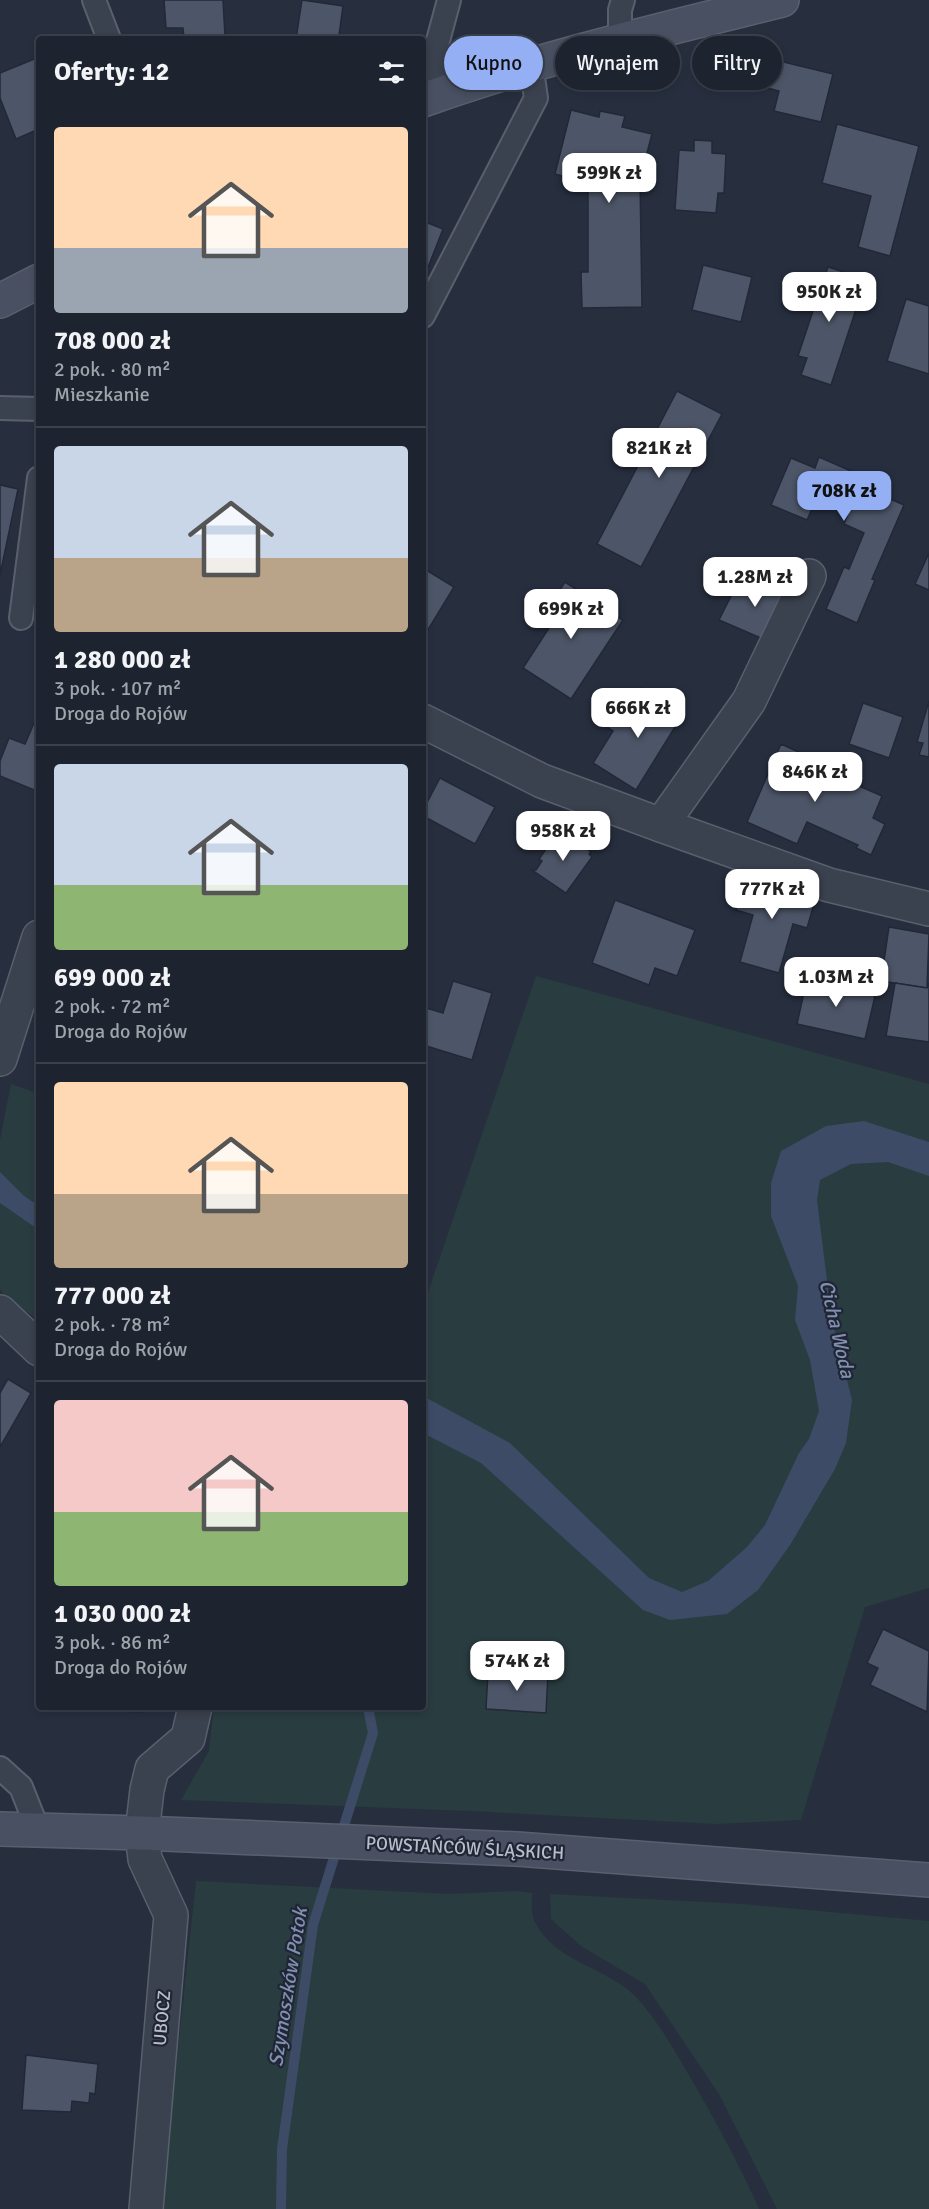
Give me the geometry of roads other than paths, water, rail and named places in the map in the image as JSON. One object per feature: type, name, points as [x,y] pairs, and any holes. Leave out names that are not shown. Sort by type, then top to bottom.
[{"type":"street","points":[[632,36],[782,0]]},
{"type":"street","points":[[430,98],[454,90]]},
{"type":"street","points":[[0,301],[36,283]]},
{"type":"street","points":[[661,825],[749,701],[809,576]]},
{"type":"street","points":[[426,723],[542,781],[829,885],[929,909]]},
{"type":"street","points":[[0,1059],[36,946]]},
{"type":"street","points":[[0,1312],[36,1346]]},
{"type":"street","name":"UBOCZ","points":[[146,2209],[171,1915],[145,1859],[142,1833],[152,1769],[188,1738],[194,1710]]},
{"type":"street","name":"POWSTAŃCÓW ŚLĄSKICH","points":[[0,1829],[517,1849],[929,1880]]},
{"type":"lane","points":[[94,0],[108,36]]},
{"type":"lane","points":[[430,98],[436,48],[449,0]]},
{"type":"lane","points":[[620,36],[622,0]]},
{"type":"lane","points":[[426,310],[536,98],[535,90]]},
{"type":"lane","points":[[0,408],[36,409]]},
{"type":"lane","points":[[21,618],[36,501]]},
{"type":"lane","points":[[0,1768],[21,1787],[38,1830]]},
{"type":"water","points":[[864,1121],[929,1142],[929,1176],[888,1162],[851,1164],[820,1180],[817,1200],[832,1321],[852,1400],[846,1443],[835,1469],[790,1545],[758,1590],[727,1614],[670,1620],[643,1610],[481,1463],[426,1435],[426,1398],[510,1443],[649,1578],[682,1592],[708,1581],[747,1547],[765,1525],[799,1453],[809,1439],[819,1411],[810,1360],[795,1320],[798,1286],[771,1216],[771,1183],[781,1151],[826,1126]]},
{"type":"water","points":[[0,1172],[24,1196],[36,1204],[36,1228],[0,1203]]},
{"type":"waterway","name":"Szymoszków Potok","points":[[281,2209],[282,2149],[313,1925],[373,1733],[369,1710]]},
{"type":"water label","name":"Cicha Woda","points":[[837,1329]]}]
